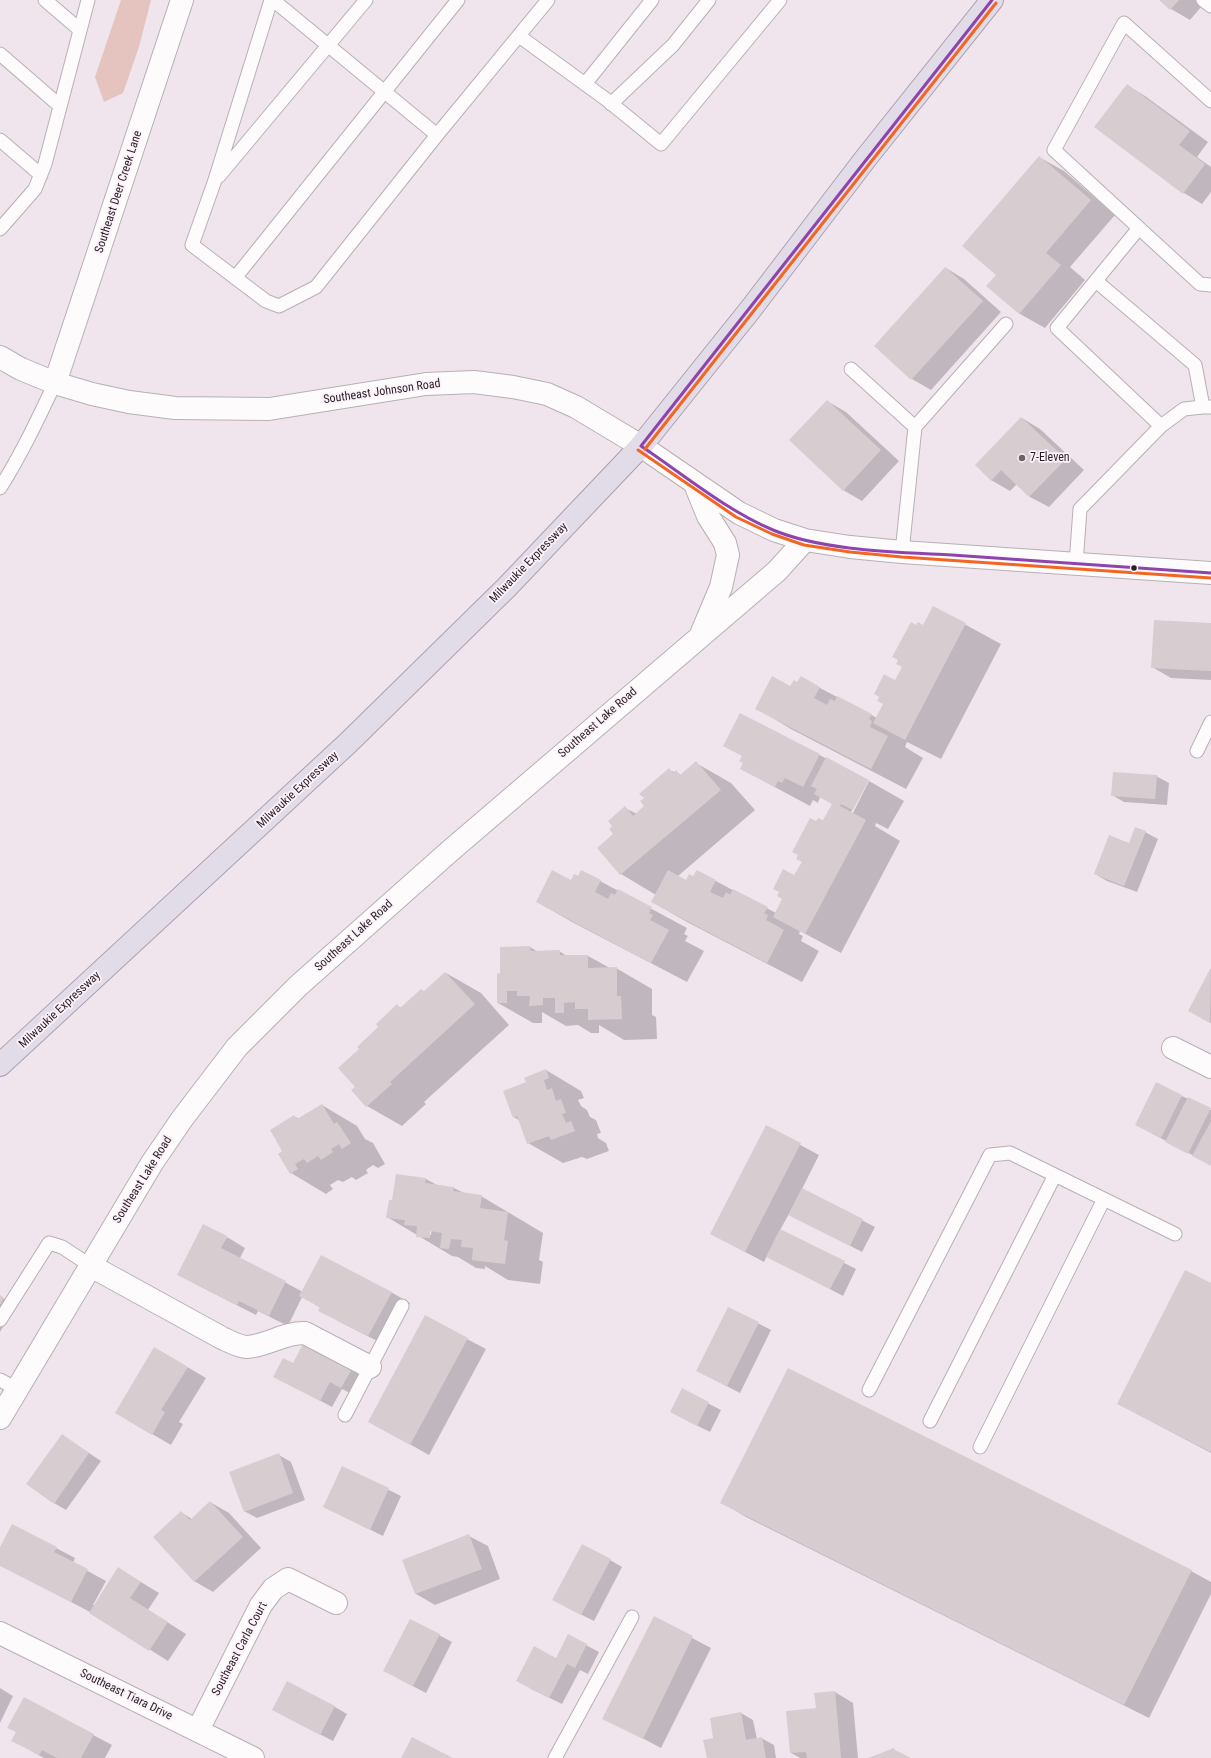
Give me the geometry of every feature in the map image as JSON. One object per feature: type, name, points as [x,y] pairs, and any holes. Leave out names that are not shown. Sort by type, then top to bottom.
[{"type":"highway","name":"Milwaukie Expressway","points":[[0,1066],[348,743],[506,587],[641,446],[750,310],[866,158],[992,0]]},
{"type":"street","name":"Southeast Deer Creek Lane","points":[[55,383],[182,0]]},
{"type":"street","name":"Southeast Johnson Road","points":[[0,357],[21,369],[55,383],[92,394],[129,402],[202,409],[269,409],[426,384],[474,382],[513,387],[547,394],[576,407],[641,446],[695,484],[756,522],[774,530],[805,540],[850,547],[902,552],[1211,573]]},
{"type":"street","points":[[695,484],[708,516],[725,543],[728,555],[721,587],[700,635]]},
{"type":"street","name":"Southeast Lake Road","points":[[0,1418],[9,1384],[91,1266],[152,1163],[182,1119],[238,1048],[298,986],[456,846],[700,635],[777,571],[805,540]]},
{"type":"street","points":[[1173,1048],[1211,1067]]},
{"type":"street","points":[[91,1266],[222,1338],[236,1344],[246,1347],[296,1333],[305,1333],[370,1367]]},
{"type":"street","name":"Southeast Carla Court","points":[[198,1730],[261,1605],[272,1589],[288,1579],[336,1603]]},
{"type":"street","name":"Southeast Tiara Drive","points":[[0,1633],[253,1758]]},
{"type":"lane","points":[[45,0],[80,30]]},
{"type":"lane","points":[[0,228],[35,189],[41,175],[88,0]]},
{"type":"lane","points":[[437,135],[272,0],[215,180],[192,245],[266,301],[279,306],[316,287],[437,135],[548,0]]},
{"type":"lane","points":[[215,180],[366,0]]},
{"type":"lane","points":[[235,278],[458,0]]},
{"type":"lane","points":[[585,84],[652,0]]},
{"type":"lane","points":[[612,104],[673,45],[709,0]]},
{"type":"lane","points":[[519,36],[612,104],[661,144],[780,0]]},
{"type":"lane","points":[[1203,0],[1211,6]]},
{"type":"lane","points":[[1211,101],[1124,23],[1054,150],[1200,284],[1211,285]]},
{"type":"lane","points":[[0,54],[60,106]]},
{"type":"lane","points":[[0,140],[41,175]]},
{"type":"lane","points":[[1139,228],[1057,328],[1161,426]]},
{"type":"lane","points":[[1076,564],[1080,509],[1161,426],[1184,409],[1207,407],[1195,365],[1096,281]]},
{"type":"lane","points":[[902,552],[915,428],[1006,324]]},
{"type":"lane","points":[[852,369],[915,428]]},
{"type":"lane","points":[[0,488],[38,419],[55,383]]},
{"type":"lane","points":[[1197,751],[1211,722]]},
{"type":"lane","points":[[868,1390],[990,1155],[1010,1153],[1175,1234]]},
{"type":"lane","points":[[930,1421],[1055,1175]]},
{"type":"lane","points":[[980,1447],[1104,1199]]},
{"type":"lane","points":[[0,1320],[49,1243],[62,1247],[91,1266]]},
{"type":"lane","points":[[345,1415],[402,1306]]},
{"type":"lane","points":[[555,1758],[632,1617]]},
{"type":"shaded area","points":[[121,0],[151,0],[139,47],[123,93],[104,102],[95,77]]},
{"type":"building","points":[[1159,0],[1179,0],[1170,10]]},
{"type":"building","points":[[1127,84],[1190,131],[1179,145],[1205,164],[1183,194],[1094,127]]},
{"type":"building","points":[[1039,156],[1091,200],[1046,253],[1061,265],[1019,314],[986,286],[996,275],[962,246]]},
{"type":"building","points":[[945,267],[983,301],[911,380],[874,346]]},
{"type":"building","points":[[827,400],[881,450],[843,491],[789,440]]},
{"type":"building","points":[[1021,417],[1066,459],[1029,497],[1001,470],[991,481],[975,465]]},
{"type":"building","points":[[933,606],[966,623],[905,740],[873,723],[883,704],[877,701],[879,697],[874,694],[884,674],[895,680],[902,667],[896,664],[898,660],[892,657],[911,622],[916,625],[918,622],[923,625]]},
{"type":"building","points":[[1154,620],[1211,623],[1211,671],[1151,668]]},
{"type":"building","points":[[772,676],[790,686],[794,680],[797,682],[801,676],[820,687],[814,698],[827,705],[830,699],[835,701],[837,696],[872,714],[869,719],[872,721],[870,727],[888,736],[871,769],[755,709]]},
{"type":"building","points":[[740,713],[820,754],[803,787],[785,778],[782,783],[778,781],[775,787],[740,769],[743,763],[739,761],[742,756],[723,746]]},
{"type":"building","points":[[826,757],[869,780],[853,810],[841,804],[840,806],[866,820],[805,934],[773,917],[782,899],[777,896],[779,892],[773,889],[783,869],[794,875],[802,862],[796,859],[798,855],[792,852],[810,818],[816,821],[818,818],[823,820],[832,804],[814,794],[817,789],[811,786]]},
{"type":"building","points":[[696,761],[721,790],[620,875],[597,848],[613,834],[609,829],[612,826],[608,821],[625,806],[633,816],[644,806],[640,801],[644,798],[639,794],[669,768],[673,773],[676,770],[680,775]]},
{"type":"building","points":[[1113,772],[1157,775],[1155,799],[1111,796]]},
{"type":"building","points":[[1135,827],[1146,831],[1124,886],[1094,874],[1109,835],[1129,843]]},
{"type":"building","points":[[552,870],[571,880],[574,874],[578,876],[581,870],[601,880],[595,892],[608,899],[611,893],[615,895],[618,889],[652,907],[649,913],[653,915],[650,920],[669,930],[651,963],[536,902]]},
{"type":"building","points":[[668,870],[686,880],[689,874],[693,876],[697,870],[716,880],[710,892],[723,898],[726,892],[730,895],[733,889],[768,907],[764,913],[768,915],[766,920],[784,930],[767,963],[651,902]]},
{"type":"building","points":[[530,946],[531,951],[560,950],[560,955],[588,955],[588,968],[617,967],[617,996],[621,996],[622,1019],[588,1020],[588,1009],[575,1009],[575,1002],[564,1003],[564,1013],[555,1013],[555,998],[543,998],[543,1005],[529,1006],[530,996],[517,996],[517,991],[507,991],[507,1003],[497,1003],[497,974],[500,973],[500,947]]},
{"type":"building","points":[[1211,969],[1210,1023],[1188,1011]]},
{"type":"building","points":[[445,972],[475,1004],[390,1082],[392,1084],[366,1107],[351,1090],[355,1087],[338,1068],[359,1049],[357,1047],[378,1027],[376,1024],[397,1004],[400,1008],[421,989],[424,991]]},
{"type":"building","points":[[546,1069],[549,1078],[544,1080],[547,1090],[552,1088],[556,1101],[561,1099],[566,1113],[562,1114],[566,1123],[571,1121],[575,1131],[551,1140],[549,1136],[527,1144],[517,1116],[513,1118],[503,1091],[526,1082],[524,1078]]},
{"type":"building","points":[[1156,1082],[1182,1095],[1161,1138],[1135,1125]]},
{"type":"building","points":[[1188,1097],[1211,1108],[1188,1154],[1165,1142]]},
{"type":"building","points":[[322,1104],[334,1124],[337,1122],[351,1143],[342,1149],[339,1144],[331,1149],[333,1152],[321,1160],[318,1156],[307,1163],[304,1159],[295,1164],[298,1169],[290,1174],[278,1154],[282,1151],[270,1130],[294,1115],[297,1119]]},
{"type":"building","points":[[1211,1121],[1211,1166],[1192,1156]]},
{"type":"building","points":[[766,1125],[801,1143],[745,1252],[710,1234]]},
{"type":"building","points":[[396,1174],[426,1178],[425,1183],[454,1187],[453,1191],[482,1195],[480,1208],[508,1212],[504,1240],[508,1241],[505,1264],[472,1260],[473,1248],[461,1247],[462,1240],[451,1239],[449,1249],[440,1248],[442,1233],[430,1231],[430,1238],[416,1237],[417,1226],[404,1225],[405,1220],[386,1218],[389,1200],[392,1200]]},
{"type":"building","points":[[802,1188],[863,1219],[850,1246],[788,1215]]},
{"type":"building","points":[[203,1224],[227,1236],[221,1248],[286,1281],[269,1316],[239,1301],[237,1305],[177,1275]]},
{"type":"building","points":[[780,1229],[845,1261],[830,1289],[766,1257]]},
{"type":"building","points":[[321,1255],[392,1292],[368,1336],[318,1311],[320,1307],[299,1296]]},
{"type":"building","points":[[1185,1270],[1211,1283],[1211,1452],[1117,1404]]},
{"type":"building","points":[[0,1295],[4,1298],[0,1305]]},
{"type":"building","points":[[728,1307],[759,1322],[727,1386],[696,1371]]},
{"type":"building","points":[[425,1315],[468,1338],[410,1445],[368,1422]]},
{"type":"building","points":[[304,1342],[353,1367],[341,1388],[330,1382],[320,1401],[273,1377],[283,1358],[293,1363]]},
{"type":"building","points":[[154,1347],[188,1367],[161,1410],[165,1412],[152,1435],[115,1413]]},
{"type":"building","points":[[788,1368],[1192,1570],[1124,1705],[720,1503]]},
{"type":"building","points":[[682,1388],[709,1402],[697,1426],[670,1412]]},
{"type":"building","points":[[62,1434],[89,1453],[54,1504],[26,1484]]},
{"type":"building","points":[[279,1453],[293,1493],[244,1512],[229,1472]]},
{"type":"building","points":[[342,1466],[389,1488],[370,1530],[323,1507]]},
{"type":"building","points":[[210,1501],[243,1537],[194,1582],[153,1537],[181,1511],[190,1520]]},
{"type":"building","points":[[12,1524],[57,1547],[54,1552],[88,1569],[71,1602],[0,1566],[0,1547]]},
{"type":"building","points":[[469,1534],[482,1569],[415,1594],[402,1560]]},
{"type":"building","points":[[582,1544],[611,1559],[581,1615],[552,1600]]},
{"type":"building","points":[[118,1567],[141,1582],[130,1598],[168,1622],[149,1651],[89,1613]]},
{"type":"building","points":[[654,1616],[693,1636],[643,1739],[602,1719]]},
{"type":"building","points":[[410,1619],[440,1634],[413,1686],[383,1671]]},
{"type":"building","points":[[568,1634],[587,1644],[575,1668],[567,1664],[549,1698],[516,1681],[534,1646],[556,1658]]},
{"type":"building","points":[[287,1681],[335,1706],[320,1735],[272,1710]]},
{"type":"building","points":[[835,1691],[841,1758],[807,1758],[806,1752],[790,1753],[786,1711],[816,1708],[814,1693]]},
{"type":"building","points":[[24,1697],[94,1734],[81,1758],[57,1758],[42,1750],[39,1755],[11,1741],[16,1732],[7,1728]]},
{"type":"building","points":[[741,1712],[746,1740],[762,1737],[766,1758],[707,1758],[703,1740],[713,1738],[710,1718]]},
{"type":"building","points":[[412,1737],[453,1758],[401,1758]]},
{"type":"building","points":[[894,1748],[895,1750],[911,1758],[868,1758]]},
{"type":"transit line","points":[[641,446],[992,0]]},
{"type":"transit line","points":[[645,449],[996,3]]},
{"type":"transit line","points":[[641,446],[739,513],[773,530],[814,542],[885,551],[1211,573]]},
{"type":"transit line","points":[[638,450],[736,517],[772,534],[804,545],[850,552],[902,557],[1211,578]]},
{"type":"place","name":"7-Eleven","points":[[1022,458]]}]
